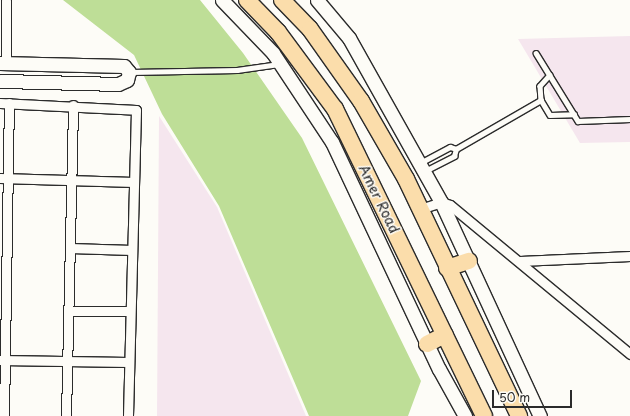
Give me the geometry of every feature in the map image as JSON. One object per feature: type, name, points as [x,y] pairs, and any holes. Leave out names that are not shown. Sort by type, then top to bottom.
[{"type":"highway","name":"Amer Road","points":[[247,0],[278,32],[335,109],[484,416]]},
{"type":"highway","points":[[282,0],[310,29],[361,101],[420,209],[447,268],[520,416]]},
{"type":"highway","points":[[447,268],[469,261]]},
{"type":"highway","points":[[428,344],[445,335]]},
{"type":"street","points":[[0,81],[118,84],[127,80],[129,72],[124,66],[3,63],[3,32],[6,0]]},
{"type":"street","points":[[222,0],[281,64],[332,142],[428,344],[465,416]]},
{"type":"street","points":[[317,0],[349,38],[441,202],[540,416]]},
{"type":"street","points":[[4,416],[3,178],[5,103],[135,109],[128,362],[128,416]]},
{"type":"street","points":[[66,416],[73,106]]},
{"type":"street","points":[[3,178],[134,182]]},
{"type":"street","points":[[420,209],[441,202],[450,205],[520,261],[630,354]]},
{"type":"street","points":[[70,248],[132,250]]},
{"type":"street","points":[[520,261],[630,256]]},
{"type":"street","points":[[69,311],[130,311]]},
{"type":"street","points":[[3,360],[128,362]]},
{"type":"lane","points":[[536,53],[578,121],[630,119]]},
{"type":"lane","points":[[129,72],[237,70],[281,64]]},
{"type":"lane","points":[[550,75],[540,86],[541,100],[550,115],[574,114]]},
{"type":"lane","points":[[422,167],[454,156],[456,149],[541,100]]},
{"type":"lane","points":[[422,167],[450,147],[456,149]]},
{"type":"shaded area","points":[[630,36],[630,142],[580,143],[518,39]]},
{"type":"shaded area","points":[[159,116],[217,207],[306,416],[157,416]]},
{"type":"green space","points":[[63,0],[200,0],[243,53],[302,138],[421,381],[408,416],[309,416],[219,206],[162,114],[134,55]]}]
